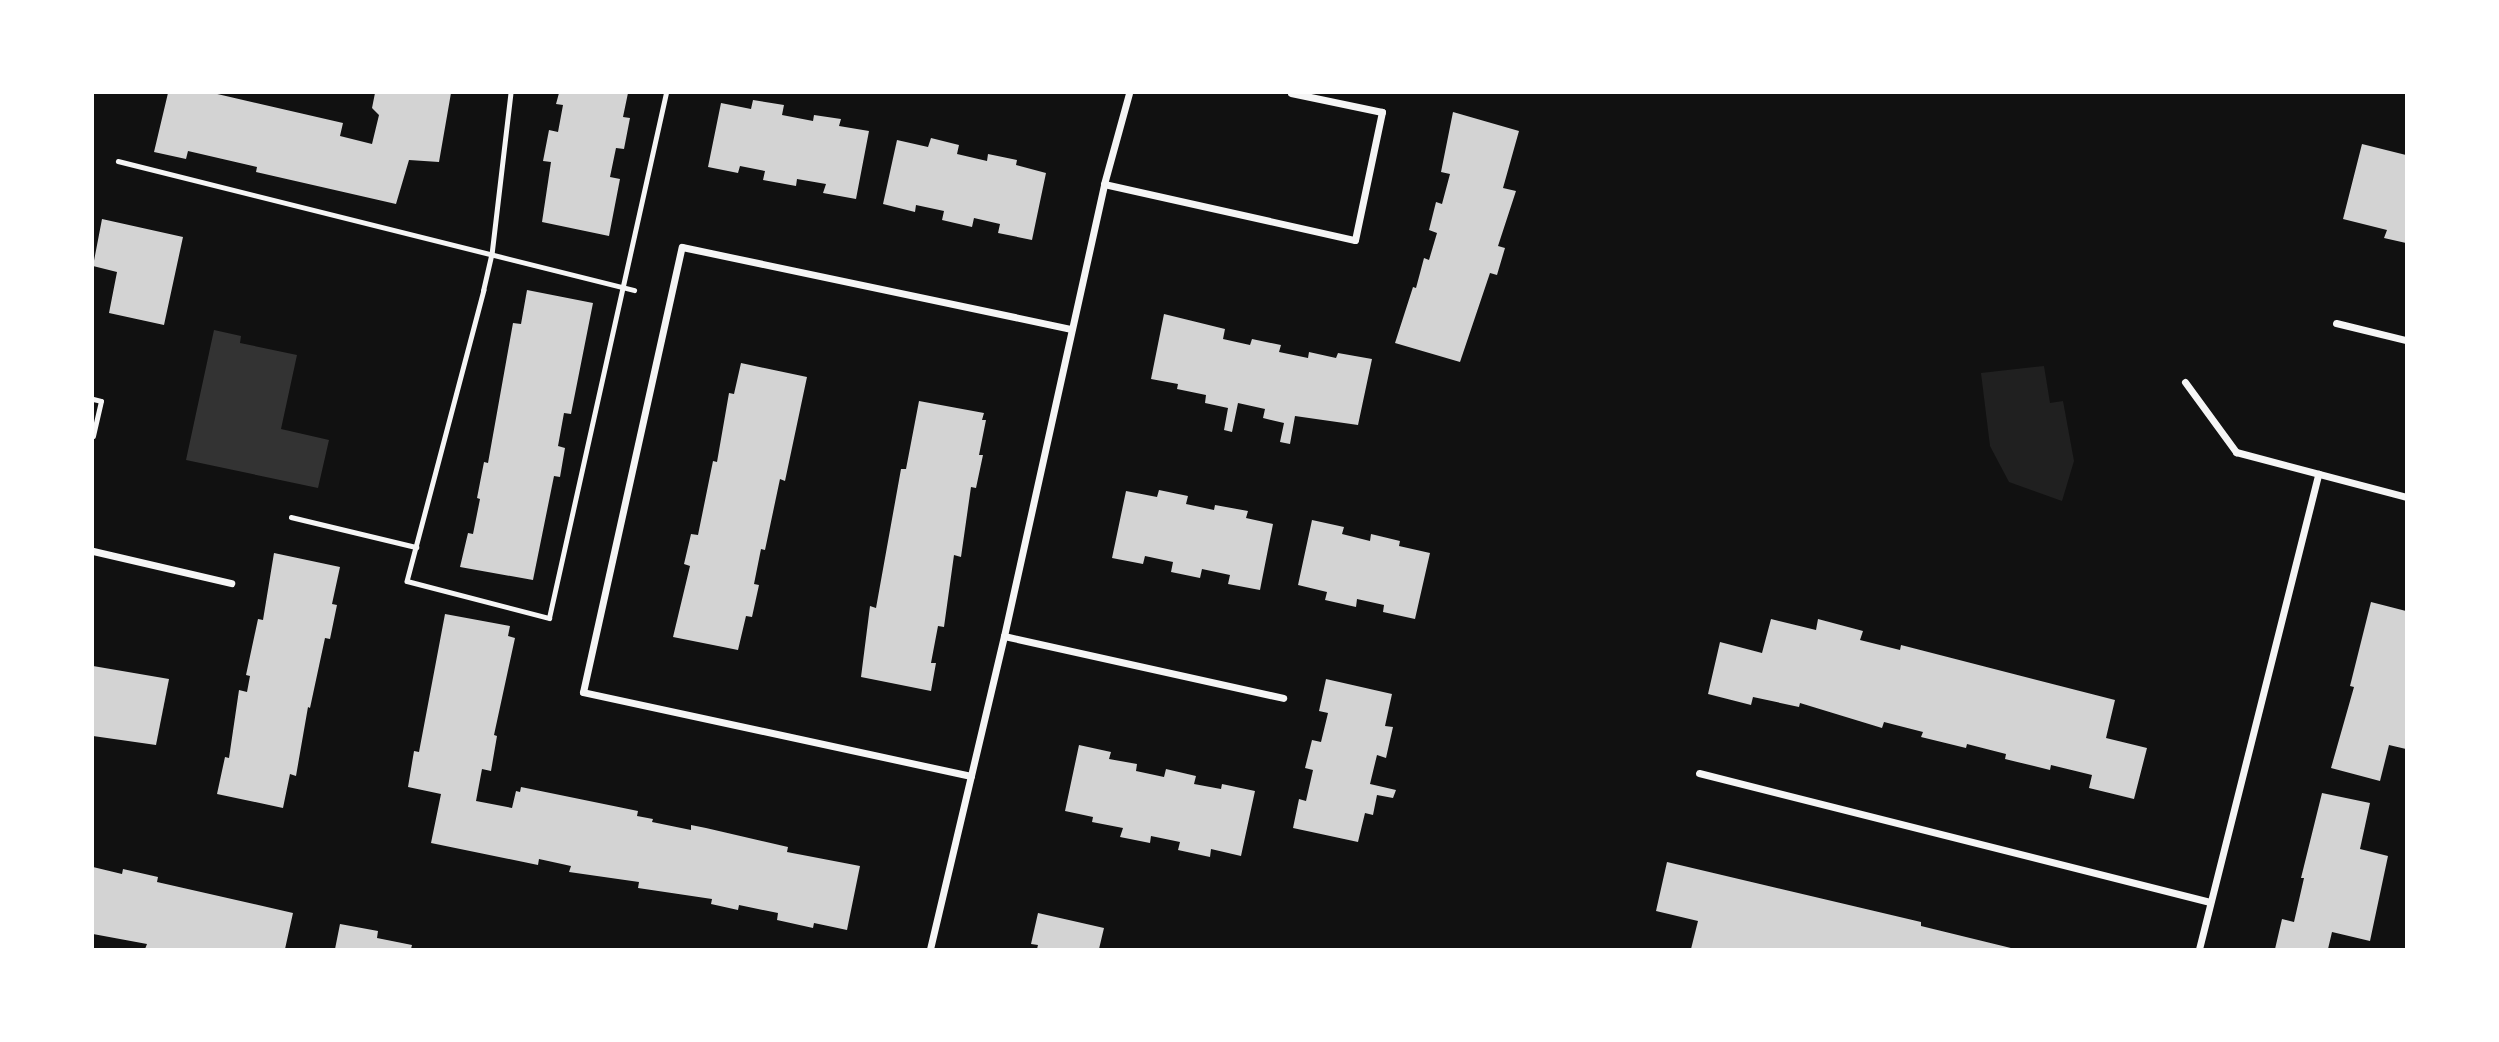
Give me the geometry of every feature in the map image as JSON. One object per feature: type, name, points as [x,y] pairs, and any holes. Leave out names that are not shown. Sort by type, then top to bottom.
[{"type":"street","points":[[930,949],[1004,636],[1104,184],[1129,93]]},
{"type":"street","points":[[1104,184],[1356,240],[1382,112],[1291,93]]},
{"type":"street","points":[[971,776],[583,692],[682,247],[1071,329]]},
{"type":"street","points":[[2336,323],[2406,340]]},
{"type":"street","points":[[2185,382],[2236,452],[2406,496]]},
{"type":"street","points":[[2199,949],[2318,474]]},
{"type":"street","points":[[93,551],[231,583]]},
{"type":"street","points":[[1004,636],[1283,698]]},
{"type":"street","points":[[1699,773],[2210,902]]},
{"type":"lane","points":[[93,399],[101,401],[93,436]]},
{"type":"path","points":[[511,93],[492,254],[407,581],[549,618],[666,93]]},
{"type":"path","points":[[118,161],[634,290]]},
{"type":"path","points":[[291,517],[416,547]]},
{"type":"shaded area","points":[[214,330],[241,336],[240,343],[297,355],[281,429],[329,440],[318,488],[186,460]]},
{"type":"shaded area","points":[[2044,366],[2050,403],[2063,401],[2074,461],[2062,501],[2009,482],[1990,446],[1981,373]]},
{"type":"building","points":[[168,93],[213,93],[343,123],[340,136],[372,144],[379,115],[372,108],[375,93],[451,93],[439,162],[409,160],[396,204],[256,172],[257,167],[188,151],[186,159],[154,152]]},
{"type":"building","points":[[559,93],[628,93],[623,117],[630,118],[624,149],[616,148],[610,177],[620,179],[609,236],[542,222],[551,162],[543,161],[549,130],[558,132],[563,105],[556,104]]},
{"type":"building","points":[[753,100],[784,105],[782,115],[813,121],[814,115],[841,119],[839,126],[869,131],[856,199],[823,193],[826,184],[797,179],[796,186],[763,180],[765,171],[740,166],[738,173],[708,167],[721,103],[751,109]]},
{"type":"building","points":[[1453,112],[1519,131],[1503,188],[1516,191],[1498,246],[1505,248],[1497,275],[1490,273],[1460,362],[1395,343],[1413,287],[1416,288],[1424,258],[1429,260],[1437,233],[1429,230],[1436,202],[1442,204],[1450,174],[1441,172]]},
{"type":"building","points":[[931,138],[959,145],[957,154],[987,161],[988,154],[1017,160],[1016,165],[1046,173],[1032,240],[998,233],[1000,224],[974,218],[972,227],[942,220],[944,211],[916,205],[915,212],[883,204],[897,140],[928,147]]},
{"type":"building","points":[[2362,144],[2406,155],[2406,243],[2384,238],[2387,230],[2343,219]]},
{"type":"building","points":[[102,219],[183,237],[164,325],[109,313],[117,272],[93,266]]},
{"type":"building","points":[[527,290],[593,303],[571,414],[564,413],[558,446],[565,448],[560,477],[554,476],[533,580],[460,567],[468,533],[473,534],[480,499],[477,498],[484,462],[488,463],[513,323],[521,324]]},
{"type":"building","points":[[1164,314],[1225,329],[1223,339],[1250,345],[1252,339],[1281,345],[1279,352],[1308,358],[1309,352],[1336,358],[1338,353],[1372,359],[1358,425],[1295,416],[1290,444],[1280,442],[1284,423],[1263,418],[1265,409],[1238,403],[1232,432],[1224,430],[1228,408],[1205,403],[1206,395],[1177,389],[1178,384],[1151,379]]},
{"type":"building","points":[[741,363],[807,377],[785,481],[780,479],[765,550],[761,549],[754,584],[759,585],[752,617],[746,616],[738,650],[673,637],[690,566],[684,564],[691,534],[698,535],[713,461],[717,462],[729,393],[734,394]]},
{"type":"building","points":[[919,401],[984,413],[982,420],[986,420],[979,455],[983,455],[976,488],[971,487],[961,557],[954,555],[944,627],[938,626],[931,663],[936,663],[931,691],[861,677],[870,606],[876,608],[901,469],[906,469]]},
{"type":"building","points":[[1159,490],[1188,496],[1186,504],[1214,510],[1215,505],[1248,511],[1246,518],[1273,524],[1260,590],[1228,584],[1230,575],[1202,569],[1200,578],[1171,572],[1173,562],[1145,556],[1143,564],[1112,558],[1126,491],[1157,497]]},
{"type":"building","points":[[1312,520],[1344,527],[1342,534],[1370,541],[1371,534],[1400,541],[1399,546],[1430,553],[1415,619],[1383,612],[1384,605],[1357,599],[1356,607],[1325,600],[1327,592],[1298,585]]},
{"type":"building","points":[[274,553],[340,567],[332,604],[337,605],[330,639],[325,638],[310,708],[308,707],[296,776],[290,774],[283,808],[217,794],[225,757],[229,758],[239,690],[247,692],[250,676],[246,675],[258,619],[263,620]]},
{"type":"building","points":[[2371,602],[2406,611],[2406,749],[2389,745],[2380,781],[2331,768],[2354,687],[2350,686]]},
{"type":"building","points":[[445,614],[510,626],[508,636],[515,638],[494,735],[497,736],[491,771],[482,769],[476,801],[512,808],[516,791],[520,792],[521,787],[638,811],[637,816],[653,819],[652,822],[691,830],[691,825],[706,828],[788,847],[787,852],[860,866],[847,930],[814,923],[813,928],[777,920],[778,913],[739,905],[738,910],[711,904],[712,899],[638,888],[639,882],[569,872],[571,866],[539,859],[538,865],[431,843],[441,794],[408,787],[414,751],[419,752]]},
{"type":"building","points":[[1771,619],[1816,630],[1818,619],[1863,631],[1860,640],[1900,650],[1901,645],[2115,700],[2106,738],[2147,748],[2134,799],[2089,788],[2092,775],[2051,765],[2050,770],[2005,759],[2006,754],[1967,744],[1966,748],[1921,737],[1923,732],[1884,722],[1882,728],[1800,703],[1799,707],[1753,697],[1751,705],[1708,694],[1720,642],[1762,653]]},
{"type":"building","points":[[93,666],[169,679],[156,745],[93,736]]},
{"type":"building","points":[[1326,679],[1392,694],[1385,726],[1393,727],[1386,758],[1377,755],[1370,784],[1396,790],[1393,798],[1377,795],[1373,815],[1365,813],[1358,842],[1293,828],[1299,799],[1306,801],[1313,770],[1305,768],[1312,740],[1321,742],[1328,713],[1319,711]]},
{"type":"building","points":[[1079,745],[1111,752],[1109,759],[1137,764],[1136,771],[1164,777],[1166,769],[1196,776],[1194,784],[1221,789],[1222,784],[1255,791],[1241,856],[1211,849],[1210,857],[1178,850],[1180,842],[1151,836],[1150,843],[1120,837],[1123,828],[1092,822],[1093,817],[1065,811]]},
{"type":"building","points":[[2322,793],[2370,803],[2360,849],[2388,856],[2370,941],[2332,932],[2328,949],[2275,949],[2282,919],[2294,922],[2304,878],[2301,878]]},
{"type":"building","points":[[1667,862],[1921,922],[1921,926],[2015,949],[1691,949],[1698,921],[1656,911]]},
{"type":"building","points":[[93,867],[122,874],[123,869],[158,877],[157,882],[293,913],[285,949],[145,949],[147,944],[93,934]]},
{"type":"building","points":[[1038,913],[1104,928],[1099,949],[1037,949],[1038,945],[1031,944]]},
{"type":"building","points":[[340,924],[378,931],[377,938],[412,945],[411,949],[335,949]]}]
